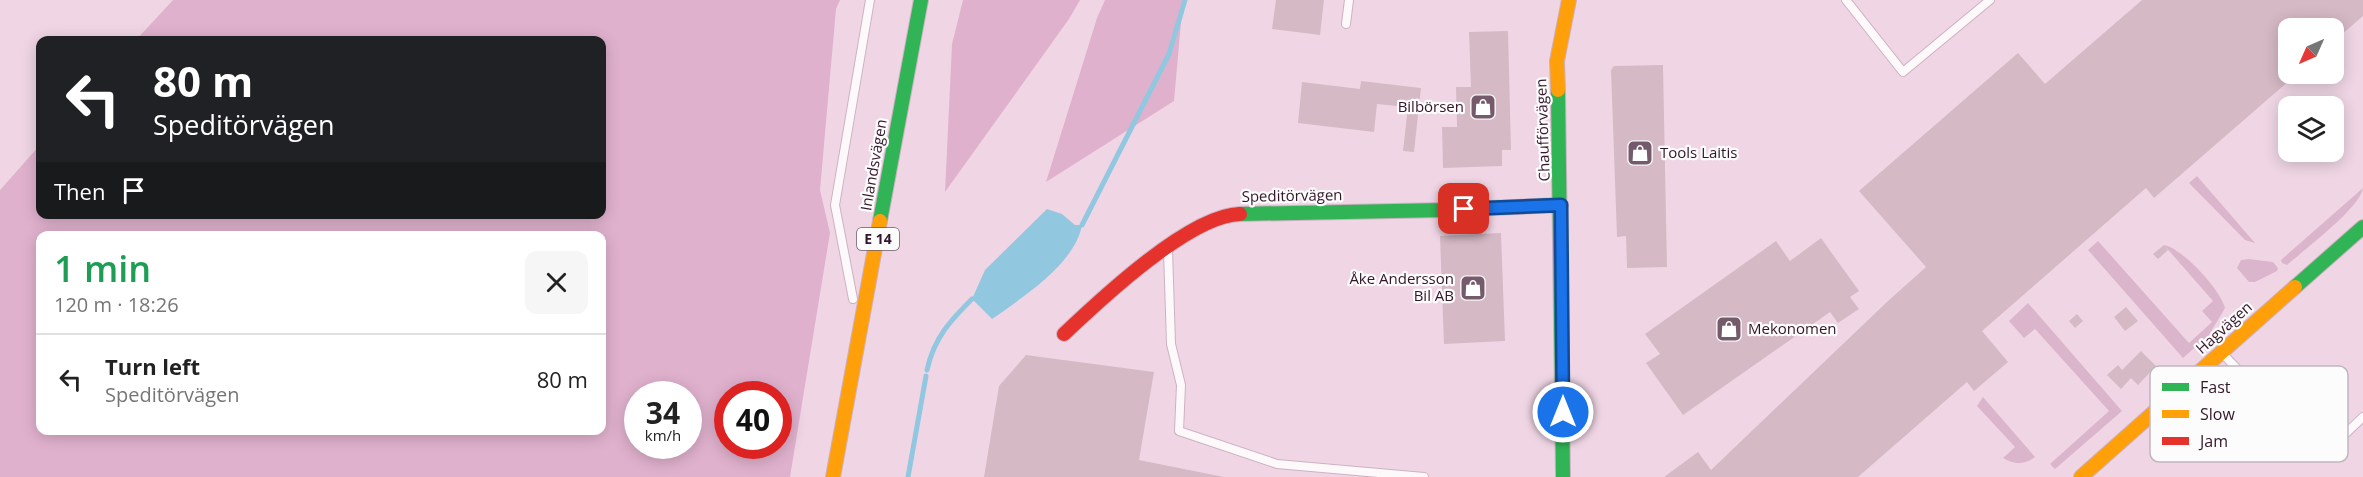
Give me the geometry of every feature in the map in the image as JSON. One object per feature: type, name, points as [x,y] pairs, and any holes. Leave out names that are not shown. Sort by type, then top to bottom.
[{"type":"main road","name":"Inlandsvägen","points":[[833,477],[921,0]]},
{"type":"main road","name":"Chaufförvägen","points":[[1563,477],[1561,205],[1557,61],[1569,0]]},
{"type":"main road","name":"Speditörvägen","points":[[1064,334],[1179,237],[1229,214],[1444,210],[1561,205]]},
{"type":"main road","name":"Inlandsvägen","points":[[825,444],[868,209]]},
{"type":"main road","name":"Hagvägen","points":[[2205,366],[2363,227]]},
{"type":"main road","name":"Hagvägen","points":[[2081,477],[2150,415]]},
{"type":"lane","points":[[853,299],[835,205],[870,0]]},
{"type":"lane","points":[[1346,24],[1349,0]]},
{"type":"lane","points":[[1846,0],[1903,72],[1990,0]]},
{"type":"lane","points":[[1168,245],[1171,344],[1181,385],[1179,431],[1277,464],[1424,477]]},
{"type":"lane","points":[[2221,352],[2234,366]]},
{"type":"lane","points":[[2348,432],[2363,417]]},
{"type":"shaded area","points":[[173,0],[840,0],[836,9],[820,190],[830,233],[790,477],[0,477],[0,190],[36,150],[36,219],[606,219],[606,36],[140,36]]},
{"type":"shaded area","points":[[963,0],[1080,0],[1069,19],[945,192],[952,44]]},
{"type":"shaded area","points":[[1105,0],[1183,0],[1174,101],[1046,182],[1097,18]]},
{"type":"shaded area","points":[[2197,176],[2255,243],[2245,240],[2189,183]]},
{"type":"shaded area","points":[[2363,188],[2360,196],[2343,217],[2287,265],[2282,263],[2281,260]]},
{"type":"shaded area","points":[[2098,241],[2189,343],[2212,322],[2202,311],[2213,301],[2164,245],[2181,254],[2209,281],[2225,308],[2209,335],[2183,358],[2088,250]]},
{"type":"shaded area","points":[[2241,260],[2273,262],[2278,268],[2277,271],[2255,282],[2249,282],[2237,268]]},
{"type":"shaded area","points":[[2028,303],[2122,411],[2055,469],[2050,464],[2109,411],[2035,329],[2024,338],[2009,321]]},
{"type":"shaded area","points":[[1983,397],[2035,457],[2027,462],[2019,463],[2003,458],[2015,447],[1977,406]]},
{"type":"water","points":[[1047,209],[1062,214],[1075,225],[1082,225],[1077,239],[1059,266],[1018,301],[992,319],[972,299],[985,270]]},
{"type":"building","points":[[1276,0],[1324,0],[1320,35],[1272,29]]},
{"type":"building","points":[[2142,0],[2363,0],[2363,16],[2344,32],[2344,18],[2278,18],[2278,84],[2285,84],[2154,198],[2146,188],[1982,331],[2008,362],[1974,391],[1967,382],[1858,477],[1664,477],[1698,452],[1711,470],[1926,267],[1859,191],[2018,53],[2045,84]]},
{"type":"building","name":"Bilbörsen","points":[[1508,31],[1511,150],[1502,150],[1502,166],[1443,168],[1442,127],[1457,127],[1456,87],[1471,87],[1469,32]]},
{"type":"building","name":"Tools Laitis","points":[[1663,65],[1667,267],[1627,268],[1626,236],[1617,237],[1611,70],[1614,66]]},
{"type":"building","points":[[1361,81],[1421,88],[1414,152],[1403,151],[1408,107],[1377,104],[1374,132],[1298,123],[1302,82],[1360,89]]},
{"type":"building","name":"Åke Andersson Bil AB","points":[[1501,233],[1505,341],[1444,344],[1440,236]]},
{"type":"building","name":"Mekonomen","points":[[1821,238],[1859,291],[1850,297],[1859,309],[1838,323],[1830,312],[1683,415],[1646,363],[1660,354],[1645,334],[1776,241],[1790,261]]},
{"type":"building","points":[[2164,245],[2168,250],[2158,259],[2153,254]]},
{"type":"building","points":[[2126,307],[2138,321],[2125,331],[2114,317]]},
{"type":"building","points":[[2077,314],[2083,321],[2075,328],[2069,321]]},
{"type":"building","points":[[2141,351],[2156,366],[2150,366],[2150,372],[2138,385],[2131,378],[2121,389],[2107,375],[2118,365],[2122,370]]},
{"type":"building","points":[[1026,355],[1154,372],[1139,460],[1224,477],[984,477],[999,386]]},
{"type":"waterway","points":[[1082,225],[1169,54],[1185,0]]},
{"type":"waterway","points":[[927,370],[934,348],[944,331],[972,299]]},
{"type":"waterway","points":[[908,477],[926,376]]},
{"type":"traffic: fast","points":[[880,221],[921,0]]},
{"type":"traffic: fast","points":[[1558,90],[1563,477]]},
{"type":"traffic: fast","points":[[1240,214],[1561,205]]},
{"type":"traffic: fast","points":[[2295,287],[2363,227]]},
{"type":"traffic: slow","points":[[1558,90],[1557,61],[1569,0]]},
{"type":"traffic: slow","points":[[833,477],[880,221]]},
{"type":"traffic: slow","points":[[2206,366],[2295,287]]},
{"type":"traffic: slow","points":[[2081,477],[2150,416]]},
{"type":"traffic: jam","points":[[1064,334],[1123,281],[1172,243],[1220,218],[1240,214]]},
{"type":"place","name":"Bilbörsen","points":[[1483,107]]},
{"type":"place","name":"Tools Laitis","points":[[1640,153]]},
{"type":"place","name":"Åke Andersson Bil AB","points":[[1473,288]]},
{"type":"place","name":"Mekonomen","points":[[1729,329]]},
{"type":"route","points":[[1464,209],[1561,205],[1563,412]]}]
